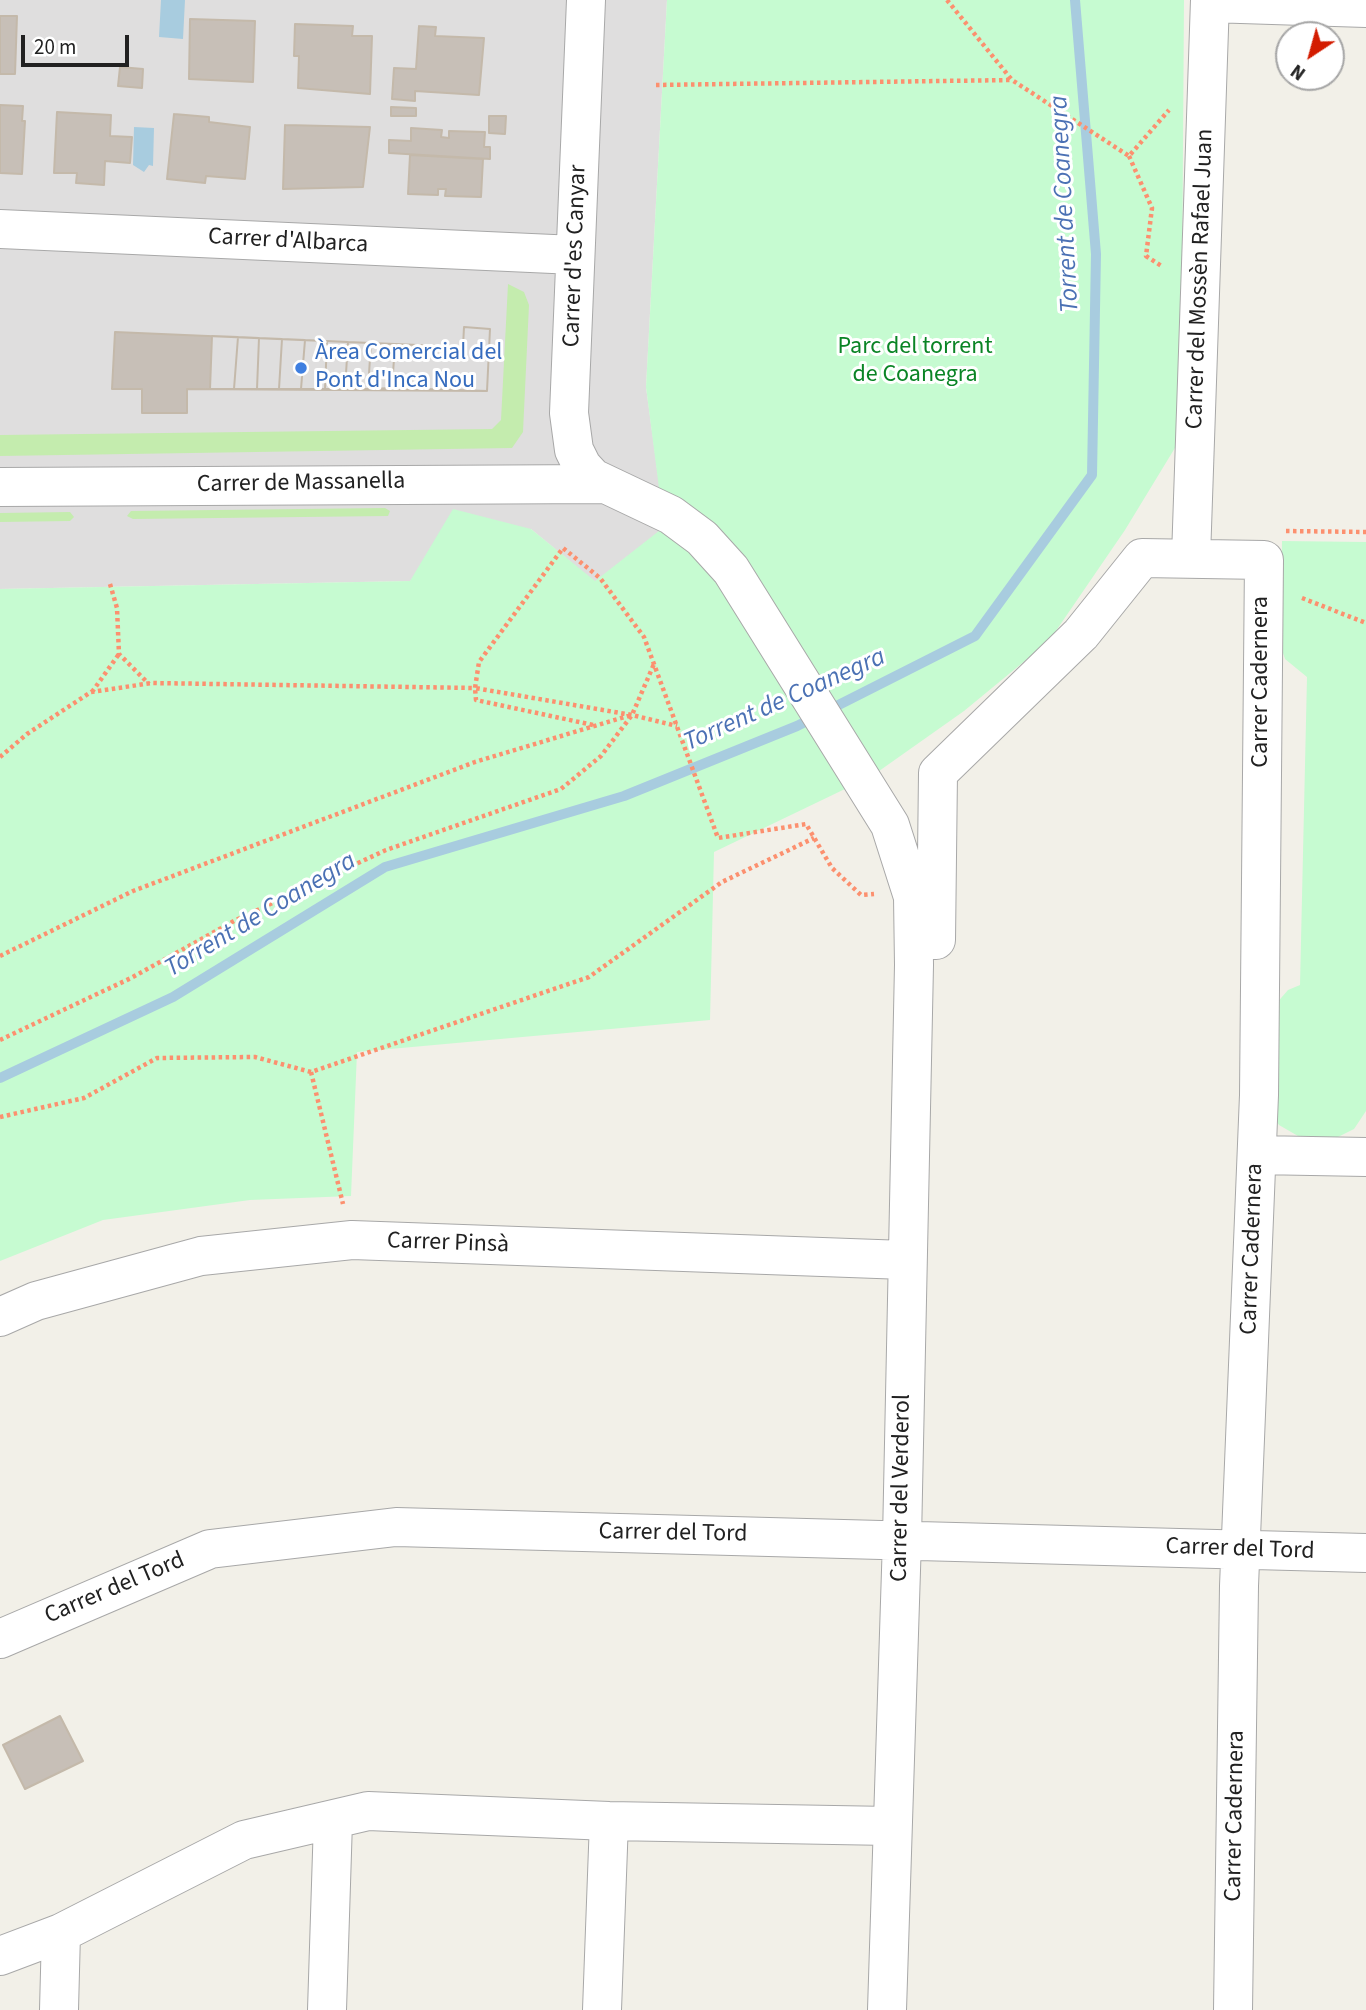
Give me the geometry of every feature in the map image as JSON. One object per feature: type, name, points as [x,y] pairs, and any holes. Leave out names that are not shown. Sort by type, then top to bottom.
[{"type":"street","name":"Carrer d'es Canyar","points":[[586,0],[569,426],[577,458],[587,472],[610,487]]},
{"type":"street","points":[[1210,2],[1366,8]]},
{"type":"street","name":"Carrer del Mossèn Rafael Juan","points":[[1191,557],[1210,2]]},
{"type":"street","name":"Carrer d'Albarca","points":[[0,229],[575,256]]},
{"type":"street","name":"Carrer de Massanella","points":[[0,487],[610,487]]},
{"type":"street","name":"Carrer del Verderol","points":[[610,487],[671,515],[717,553],[741,583],[890,825],[906,868],[913,897],[914,965],[905,1260],[902,1539],[890,1826],[887,2010]]},
{"type":"street","points":[[914,965],[939,937],[938,772],[1081,634],[1142,558],[1191,557]]},
{"type":"street","name":"Carrer Cadernera","points":[[1191,557],[1264,560],[1257,1155],[1240,1550],[1233,2010]]},
{"type":"street","points":[[1257,1155],[1366,1157]]},
{"type":"street","name":"Carrer Pinsà","points":[[0,1317],[36,1301],[201,1256],[352,1240],[905,1260]]},
{"type":"street","name":"Carrer del Tord","points":[[0,1639],[210,1549],[396,1527],[1366,1553]]},
{"type":"street","points":[[0,1956],[61,1933],[244,1840],[368,1811],[609,1821],[890,1826]]},
{"type":"street","points":[[327,2010],[333,1821]]},
{"type":"street","points":[[601,2010],[609,1821]]},
{"type":"street","points":[[59,2010],[61,1933]]},
{"type":"path","points":[[947,0],[1012,80],[1129,156],[1152,208],[1146,256],[1200,292]]},
{"type":"path","points":[[1129,156],[1209,68]]},
{"type":"path","points":[[656,85],[1012,80]]},
{"type":"path","points":[[596,725],[476,700],[479,662],[563,548],[600,578],[644,637],[718,838],[806,824],[832,868],[861,895],[876,894]]},
{"type":"path","points":[[1263,583],[1366,623]]},
{"type":"path","points":[[0,757],[27,734],[92,692],[119,654],[117,608],[110,584]]},
{"type":"path","points":[[119,654],[149,684]]},
{"type":"path","points":[[0,1040],[131,978],[234,921],[386,850],[561,789],[601,756],[632,715],[654,663]]},
{"type":"path","points":[[92,692],[149,684],[475,688],[632,715],[678,727]]},
{"type":"path","points":[[0,956],[133,891],[475,762],[632,715]]},
{"type":"path","points":[[0,1117],[83,1098],[157,1058],[255,1057],[311,1072],[589,977],[722,881],[814,838]]},
{"type":"path","points":[[311,1072],[352,1240]]},
{"type":"shaded area","points":[[0,0],[667,0],[646,387],[665,527],[595,582],[531,529],[410,581],[0,589]]},
{"type":"green space","name":"Parc del torrent de Coanegra","points":[[667,0],[1184,0],[1181,438],[1125,530],[1049,641],[964,711],[872,776],[714,852],[710,1020],[357,1052],[351,1196],[250,1200],[103,1220],[0,1261],[0,589],[410,581],[453,509],[531,529],[595,581],[664,527],[646,387]]},
{"type":"green space","points":[[508,284],[524,292],[529,305],[523,432],[512,448],[0,456],[0,435],[492,429],[501,420]]},
{"type":"green space","points":[[385,508],[390,511],[388,516],[133,519],[127,516],[131,511]]},
{"type":"green space","points":[[70,512],[74,517],[70,521],[0,522],[0,513]]},
{"type":"green space","points":[[1282,541],[1366,542],[1366,1111],[1354,1129],[1336,1138],[1298,1136],[1279,1125],[1273,1117],[1275,1005],[1288,990],[1300,985],[1307,677],[1285,659],[1281,647]]},
{"type":"water","points":[[161,0],[185,0],[183,39],[159,37]]},
{"type":"water","points":[[134,127],[154,128],[153,166],[149,165],[144,172],[133,165]]},
{"type":"building","points":[[0,16],[17,16],[15,74],[0,74]]},
{"type":"building","points":[[190,19],[255,21],[253,82],[189,79]]},
{"type":"building","points":[[295,24],[353,26],[352,36],[372,36],[370,94],[298,88],[299,56],[294,56]]},
{"type":"building","points":[[419,26],[436,27],[435,36],[484,38],[479,95],[415,91],[415,101],[392,99],[394,68],[416,69]]},
{"type":"building","points":[[120,67],[143,69],[142,88],[118,86]]},
{"type":"building","points":[[0,105],[23,106],[22,121],[25,121],[22,174],[0,173]]},
{"type":"building","points":[[391,107],[416,108],[416,116],[391,116]]},
{"type":"building","points":[[57,112],[111,115],[110,136],[132,137],[130,163],[105,161],[104,185],[76,183],[77,173],[54,173]]},
{"type":"building","points":[[174,114],[209,117],[209,122],[250,127],[245,179],[206,176],[205,183],[167,179]]},
{"type":"building","points":[[489,116],[506,116],[505,134],[489,133]]},
{"type":"building","points":[[285,125],[370,127],[363,187],[283,189]]},
{"type":"building","points":[[411,128],[442,130],[441,137],[449,138],[449,131],[485,132],[484,147],[490,147],[490,159],[389,153],[389,140],[411,141]]},
{"type":"building","points":[[410,155],[483,159],[481,197],[445,196],[446,189],[438,189],[438,195],[408,194]]},
{"type":"building","points":[[464,327],[490,329],[487,391],[392,388],[395,344],[463,347]]},
{"type":"building","name":"Àrea Comercial del Pont d'Inca Nou","points":[[464,327],[490,329],[487,391],[187,389],[187,413],[142,413],[142,389],[112,389],[115,332],[463,347]]},
{"type":"building","points":[[212,336],[238,337],[234,389],[210,389]]},
{"type":"building","points":[[238,337],[259,338],[257,389],[234,389]]},
{"type":"building","points":[[259,338],[282,339],[279,389],[257,389]]},
{"type":"building","points":[[282,339],[305,340],[301,389],[279,389]]},
{"type":"building","points":[[305,340],[327,341],[325,389],[301,389]]},
{"type":"building","points":[[327,341],[348,342],[345,389],[325,389]]},
{"type":"building","points":[[348,342],[371,343],[368,389],[345,389]]},
{"type":"building","points":[[371,343],[395,344],[392,388],[368,389]]},
{"type":"building","points":[[60,1716],[83,1761],[25,1789],[3,1745]]},
{"type":"waterway","name":"Torrent de Coanegra","points":[[0,1078],[173,997],[385,867],[624,796],[797,726],[975,636],[1092,475],[1096,254],[1075,0]]},
{"type":"place","name":"Àrea Comercial del Pont d'Inca Nou","points":[[301,368]]}]
